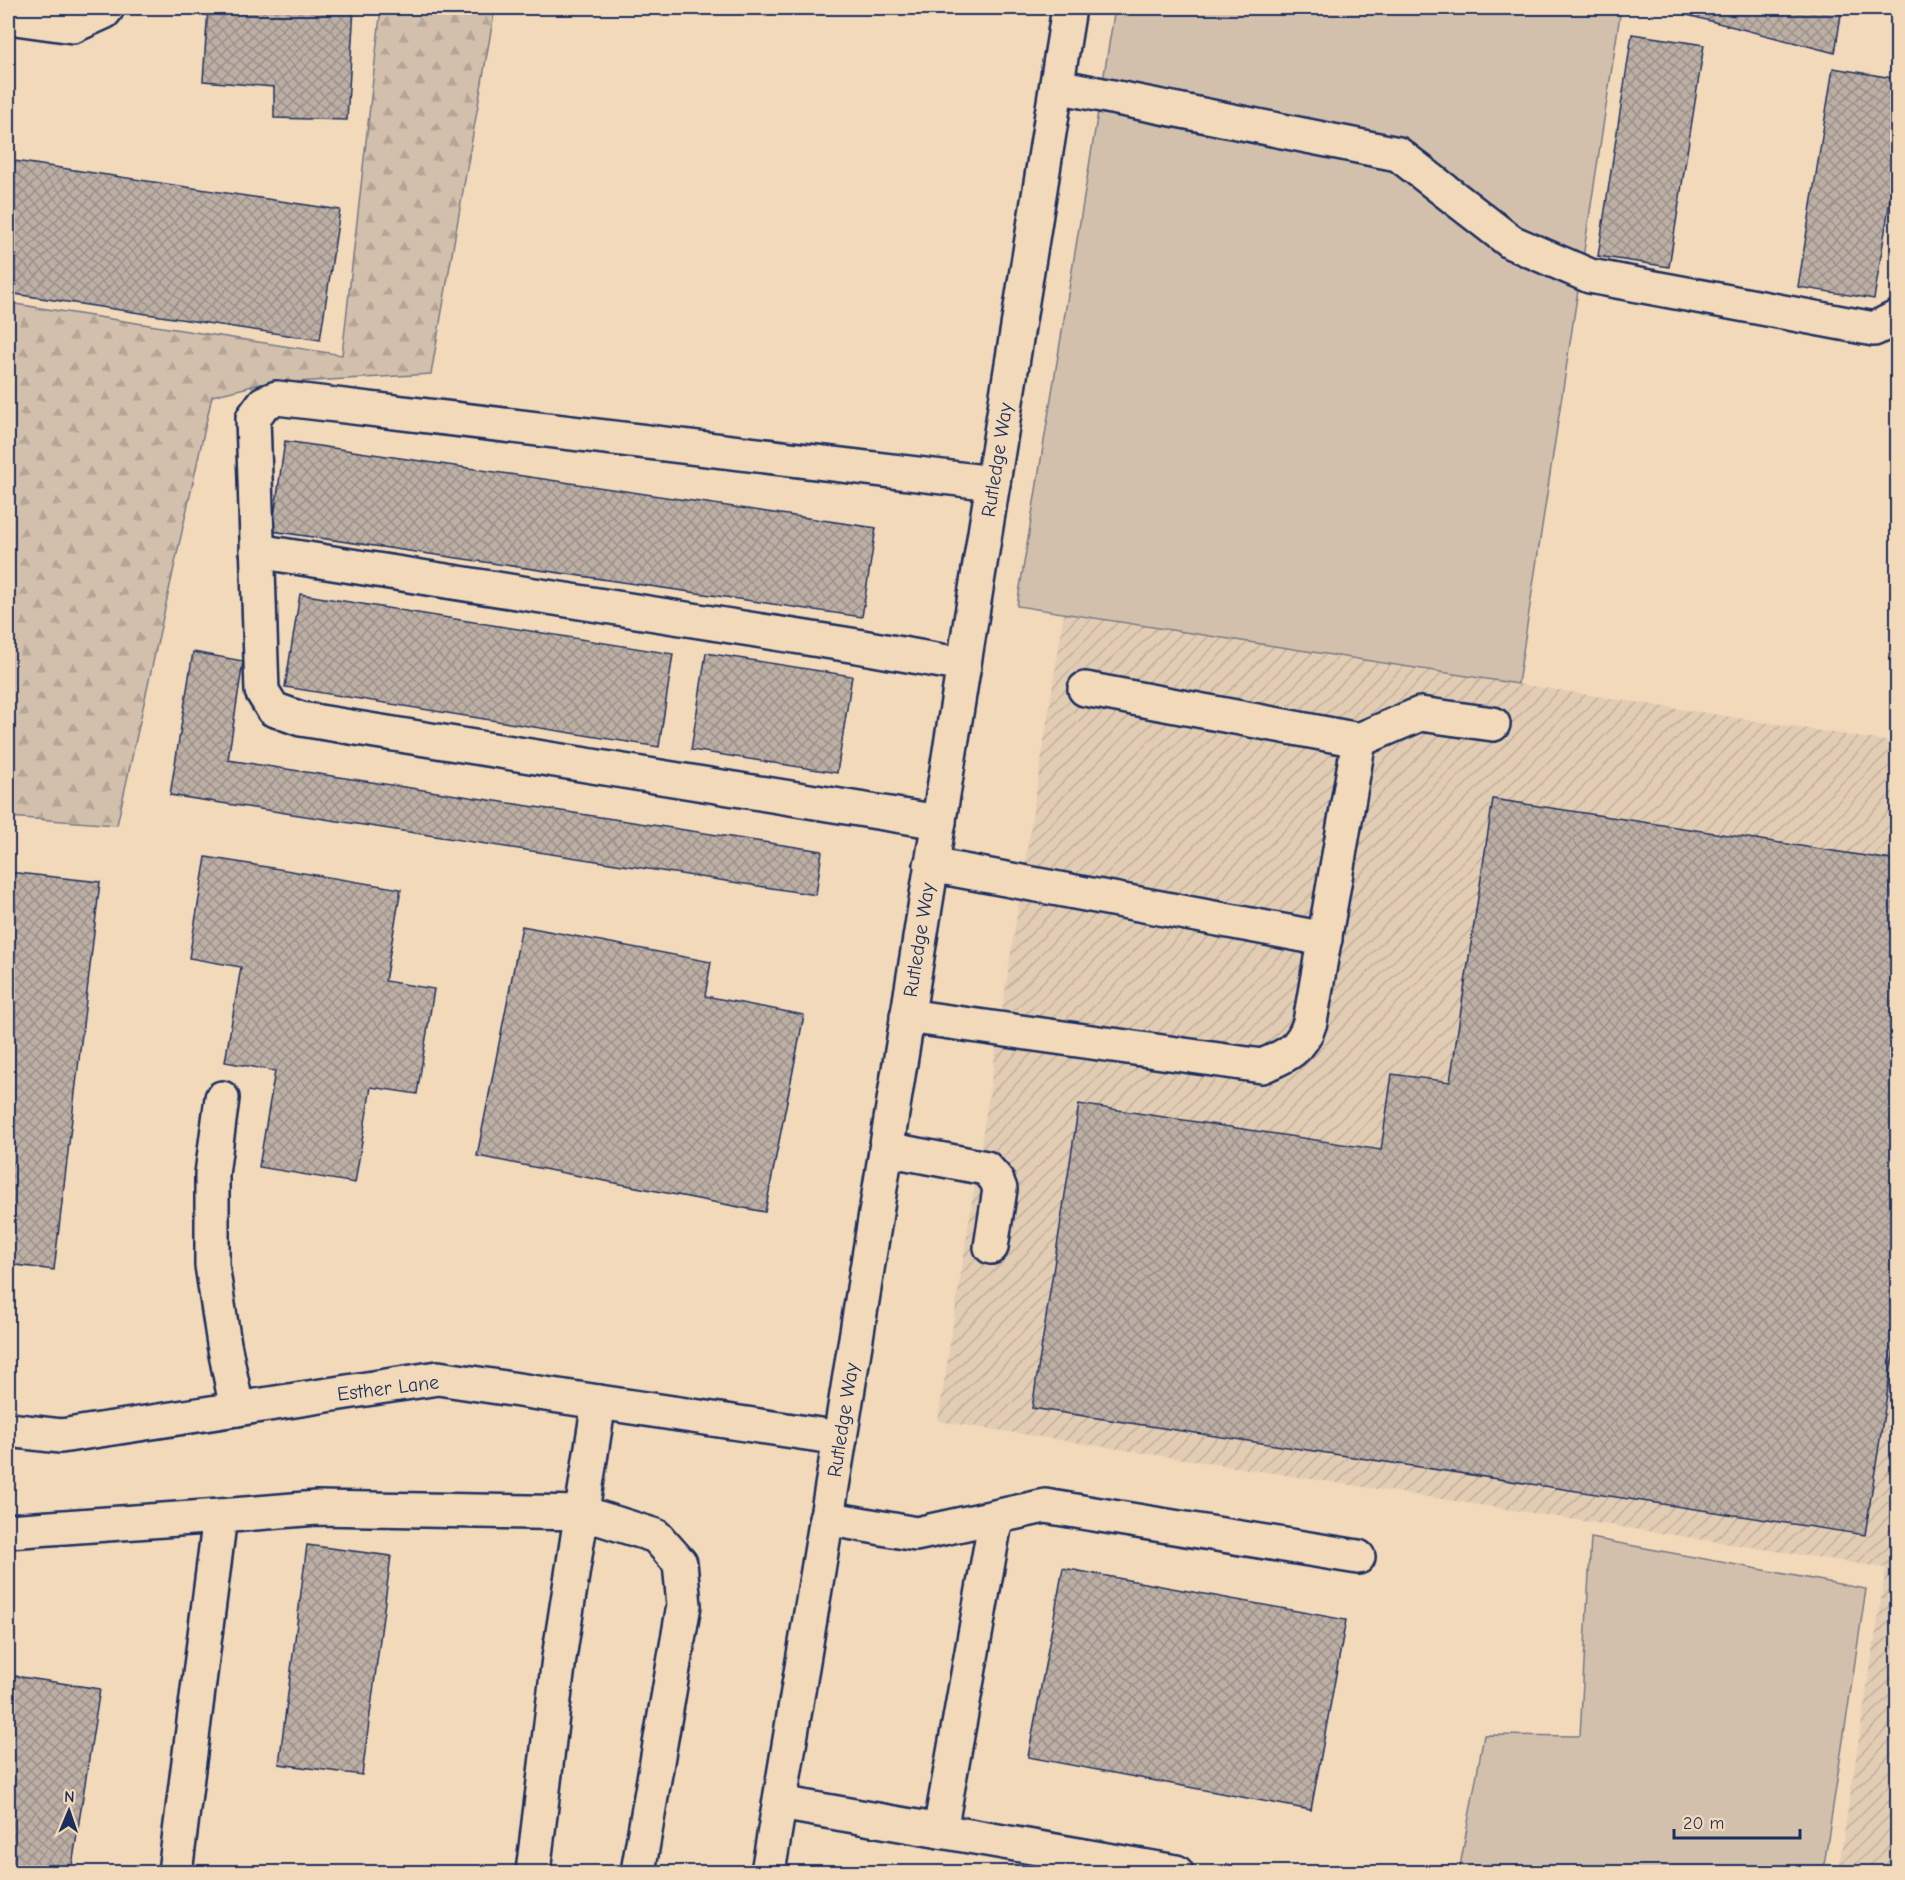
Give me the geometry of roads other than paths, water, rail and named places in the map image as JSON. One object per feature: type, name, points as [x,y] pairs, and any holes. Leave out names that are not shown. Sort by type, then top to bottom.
[{"type":"street","points":[[8,17],[73,26],[104,12],[107,8]]},
{"type":"street","name":"Rutledge Way","points":[[768,1872],[840,1438],[1069,8]]},
{"type":"street","points":[[1057,86],[1398,154],[1511,242],[1590,276],[1874,329],[1898,317]]},
{"type":"street","points":[[939,822],[301,719],[273,709],[262,691],[254,418],[264,403],[277,398],[993,483]]},
{"type":"street","points":[[257,551],[964,665]]},
{"type":"street","points":[[1085,688],[1359,740],[1420,714],[1493,724]]},
{"type":"street","points":[[907,1016],[1262,1066],[1284,1057],[1305,1038],[1310,1022],[1359,740]]},
{"type":"street","points":[[932,865],[1325,939]]},
{"type":"street","points":[[222,1098],[212,1174],[212,1264],[237,1409]]},
{"type":"street","points":[[886,1149],[986,1168],[996,1179],[1000,1189],[991,1247]]},
{"type":"street","name":"Esther Lane","points":[[8,1430],[61,1436],[438,1378],[840,1438]]},
{"type":"street","points":[[533,1872],[559,1658],[599,1402]]},
{"type":"street","points":[[826,1518],[916,1534],[1045,1506],[1358,1557]]},
{"type":"street","points":[[8,1531],[317,1508],[583,1513],[656,1536],[680,1563],[684,1605],[638,1872]]},
{"type":"street","points":[[175,1872],[220,1516]]},
{"type":"street","points":[[940,1831],[996,1517]]},
{"type":"street","points":[[780,1803],[1176,1872]]}]
